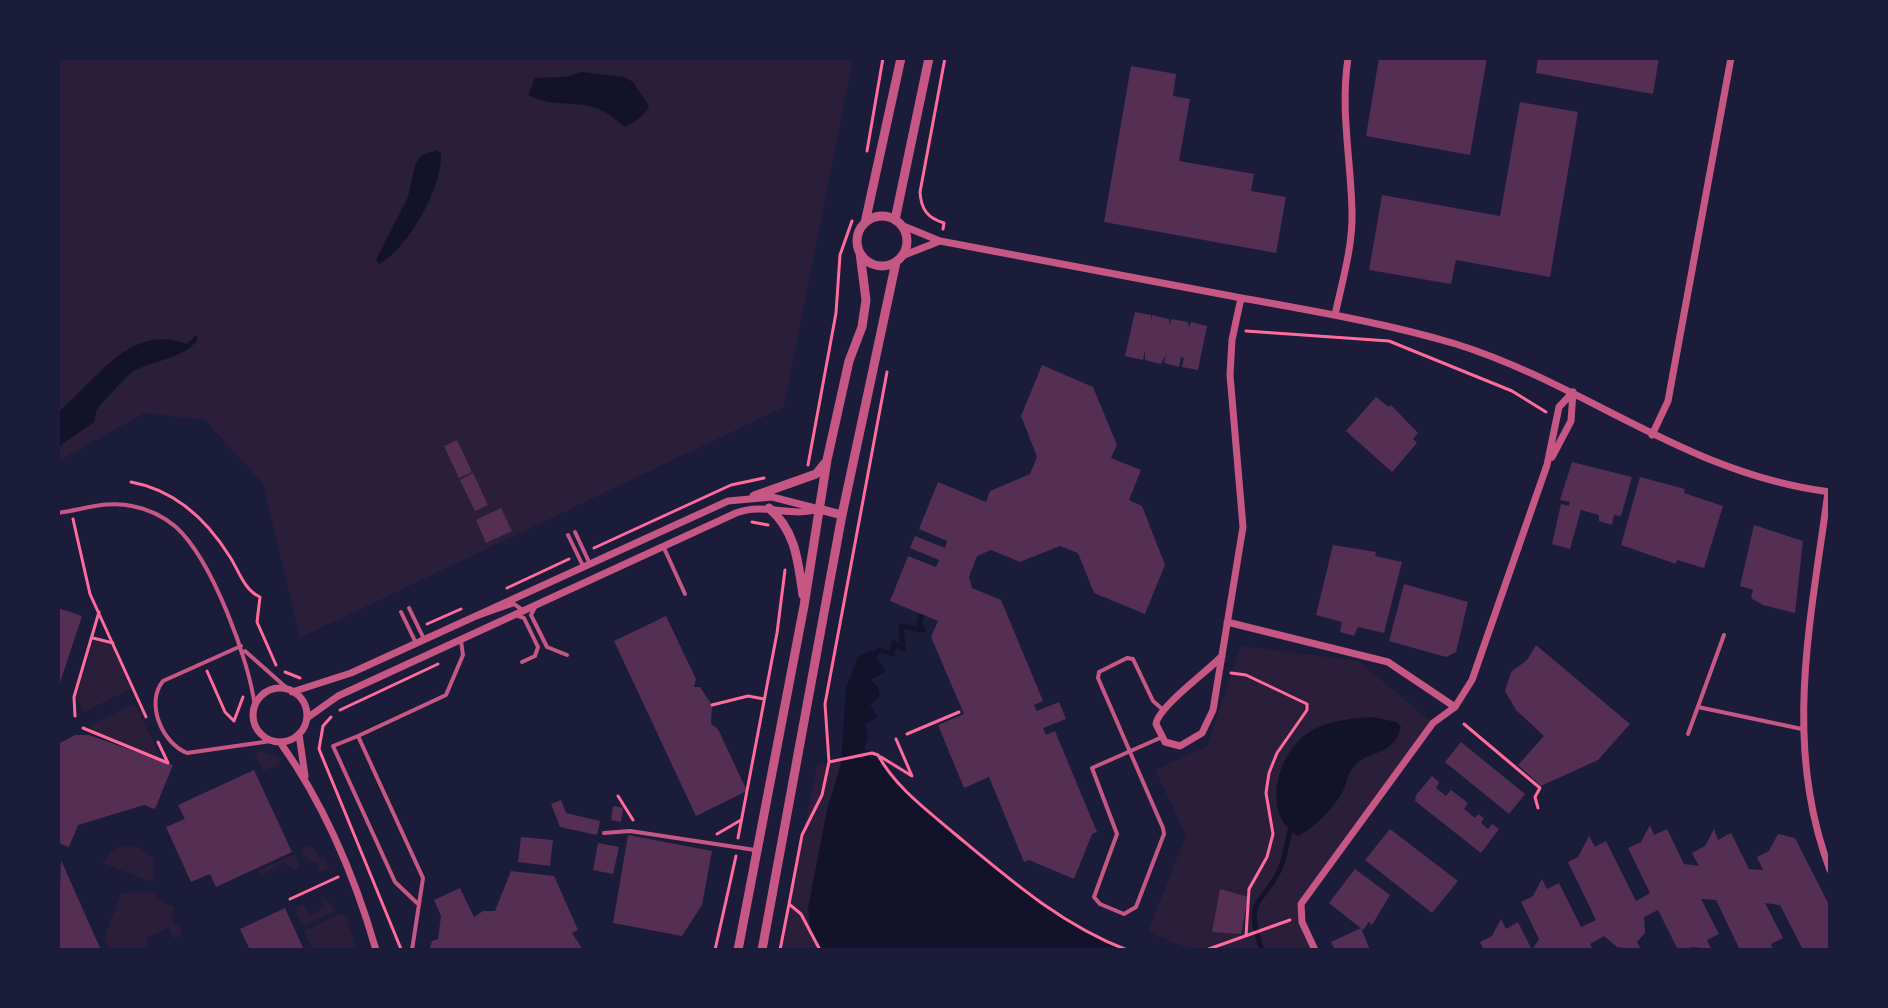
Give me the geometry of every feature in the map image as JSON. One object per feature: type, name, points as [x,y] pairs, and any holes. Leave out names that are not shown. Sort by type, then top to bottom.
[{"type":"street","points":[[738,950],[804,606],[827,460],[866,300],[858,237],[865,223],[901,58]]},
{"type":"street","points":[[762,950],[842,515],[899,259],[907,240],[898,222],[929,58]]},
{"type":"street","points":[[1335,315],[1352,215],[1343,89],[1348,58]]},
{"type":"street","points":[[1652,435],[1668,401],[1731,58]]},
{"type":"street","points":[[865,223],[880,216],[940,241],[1335,315],[1456,345],[1573,392],[1698,458],[1755,478],[1829,492],[1802,686],[1802,729],[1810,794],[1830,870]]},
{"type":"street","points":[[860,253],[879,266],[940,241]]},
{"type":"street","points":[[1222,656],[1192,686],[1161,708],[1156,724],[1160,738],[1180,746],[1202,733],[1213,710],[1221,674],[1243,527],[1230,375],[1232,340],[1241,298]]},
{"type":"street","points":[[1547,465],[1571,421],[1573,392]]},
{"type":"street","points":[[1315,950],[1301,916],[1306,897],[1433,723],[1455,707],[1479,665],[1547,465],[1556,416],[1573,392]]},
{"type":"street","points":[[376,950],[349,871],[305,778],[276,742],[256,727],[255,707],[268,691],[290,691],[330,682],[707,509],[816,474],[827,460]]},
{"type":"street","points":[[754,496],[842,515]]},
{"type":"street","points":[[305,778],[299,734],[307,718],[338,696],[514,614],[527,613],[536,605],[748,508],[769,508],[802,515],[819,509]]},
{"type":"street","points":[[769,508],[789,531],[797,551],[804,606]]},
{"type":"street","points":[[1227,622],[1388,662],[1455,707]]},
{"type":"street","points":[[290,691],[304,704],[307,718]]},
{"type":"street","points":[[276,742],[299,734]]},
{"type":"lane","points":[[58,513],[112,503],[129,505],[156,513],[176,528],[201,560],[241,646],[252,680],[255,707]]},
{"type":"lane","points":[[575,532],[586,565]]},
{"type":"lane","points":[[568,535],[577,555],[586,565]]},
{"type":"lane","points":[[663,546],[685,594]]},
{"type":"lane","points":[[471,618],[487,617],[514,604],[527,613],[547,647],[567,655]]},
{"type":"lane","points":[[409,608],[418,627],[420,641]]},
{"type":"lane","points":[[401,612],[420,641]]},
{"type":"lane","points":[[514,614],[524,618],[538,647],[535,656],[522,662]]},
{"type":"lane","points":[[1688,734],[1724,635]]},
{"type":"lane","points":[[417,903],[395,882],[333,746],[446,695],[462,651],[460,639]]},
{"type":"lane","points":[[241,646],[290,691]]},
{"type":"lane","points":[[241,646],[163,681],[154,699],[156,710],[177,749],[187,753],[224,746],[276,742]]},
{"type":"lane","points":[[1160,738],[1129,753],[1092,768],[1117,834],[1094,897],[1100,904],[1124,914],[1136,907],[1164,834],[1129,753],[1099,672],[1127,658],[1133,659],[1153,701],[1161,708]]},
{"type":"lane","points":[[1698,707],[1802,729]]},
{"type":"lane","points":[[358,736],[423,878],[412,950]]},
{"type":"lane","points":[[604,833],[630,831],[758,851]]},
{"type":"path","points":[[940,241],[944,223],[926,213],[920,192],[945,58]]},
{"type":"path","points":[[1246,331],[1389,341],[1512,391],[1549,414]]},
{"type":"path","points":[[780,950],[802,835],[822,795],[829,762],[825,704],[889,358]]},
{"type":"path","points":[[801,468],[810,455]]},
{"type":"path","points":[[584,552],[731,485],[758,478],[774,478]]},
{"type":"path","points":[[131,482],[165,491],[203,523],[224,547],[248,589],[260,597],[257,622],[271,657],[281,669],[306,679]]},
{"type":"path","points":[[71,511],[90,594],[150,725]]},
{"type":"path","points":[[500,594],[523,578],[577,555]]},
{"type":"path","points":[[418,627],[469,607]]},
{"type":"path","points":[[75,716],[74,697],[99,612]]},
{"type":"path","points":[[92,637],[113,643]]},
{"type":"path","points":[[402,950],[322,759],[318,738],[323,726],[341,709],[462,651]]},
{"type":"path","points":[[207,671],[225,712],[234,721],[245,690]]},
{"type":"path","points":[[1221,674],[1239,673],[1307,704],[1307,710],[1277,753],[1269,773],[1266,793],[1273,834],[1267,857],[1249,889],[1246,936]]},
{"type":"path","points":[[712,705],[748,696],[764,699]]},
{"type":"path","points":[[907,734],[959,712]]},
{"type":"path","points":[[1464,724],[1540,788],[1535,797],[1538,808]]},
{"type":"path","points":[[83,728],[168,763],[156,737]]},
{"type":"path","points":[[829,762],[872,753],[912,776],[896,739]]},
{"type":"path","points":[[878,755],[910,795],[1016,886],[1074,925],[1127,950]]},
{"type":"path","points":[[290,899],[367,864]]},
{"type":"path","points":[[789,904],[801,914],[820,950]]},
{"type":"path","points":[[1206,950],[1301,916]]},
{"type":"shaded area","points":[[58,58],[853,58],[784,407],[300,638],[263,484],[205,420],[145,413],[58,461]]},
{"type":"shaded area","points":[[582,72],[624,77],[633,82],[649,106],[645,113],[624,127],[599,109],[553,103],[528,95],[535,78],[565,77]]},
{"type":"shaded area","points":[[436,150],[441,153],[440,167],[422,215],[402,245],[379,264],[376,260],[408,197],[415,165],[421,156]]},
{"type":"shaded area","points":[[196,335],[198,339],[185,351],[131,373],[98,408],[94,422],[58,447],[58,412],[115,358],[148,341],[166,339],[187,344]]},
{"type":"shaded area","points":[[94,640],[111,645],[131,689],[83,712],[76,697]]},
{"type":"shaded area","points":[[1241,646],[1358,661],[1433,723],[1301,903],[1300,913],[1315,950],[1192,950],[1148,932],[1186,835],[1155,770],[1207,746]]},
{"type":"shaded area","points":[[871,650],[886,672],[870,680],[878,687],[880,696],[870,704],[877,717],[865,724],[868,738],[864,748],[911,796],[986,862],[1068,918],[1127,950],[820,950],[810,928],[808,909],[827,810],[841,764],[846,688],[858,657]]},
{"type":"shaded area","points":[[135,704],[161,758],[94,733],[90,725]]},
{"type":"shaded area","points":[[1371,717],[1397,722],[1401,727],[1397,737],[1386,749],[1358,762],[1331,808],[1298,836],[1286,826],[1276,798],[1282,767],[1289,753],[1299,740],[1318,727]]},
{"type":"shaded area","points":[[261,751],[281,759],[278,765],[263,771],[255,754]]},
{"type":"shaded area","points":[[839,759],[841,764],[827,810],[808,909],[820,950],[780,950],[817,765]]},
{"type":"shaded area","points":[[124,845],[139,847],[153,859],[154,883],[103,863],[111,851]]},
{"type":"shaded area","points":[[310,845],[322,860],[325,858],[329,869],[319,872],[318,864],[309,861],[300,850]]},
{"type":"shaded area","points":[[294,854],[300,867],[295,871],[284,862],[261,876],[258,871]]},
{"type":"shaded area","points":[[121,893],[156,893],[157,900],[175,907],[171,915],[175,924],[182,926],[180,936],[174,939],[169,928],[146,938],[150,950],[109,950],[104,939]]},
{"type":"shaded area","points":[[321,896],[336,910],[302,926],[294,908],[303,904],[309,915],[324,908]]},
{"type":"shaded area","points":[[341,913],[347,919],[357,950],[313,950],[304,931]]},
{"type":"building","points":[[1379,58],[1487,58],[1470,155],[1366,136]]},
{"type":"building","points":[[1538,58],[1659,58],[1653,94],[1536,73]]},
{"type":"building","points":[[1131,66],[1176,74],[1173,96],[1190,99],[1179,161],[1254,174],[1251,191],[1286,197],[1276,253],[1104,222]]},
{"type":"building","points":[[1520,102],[1578,112],[1550,277],[1456,260],[1451,284],[1369,270],[1382,195],[1500,216]]},
{"type":"building","points":[[1135,312],[1151,315],[1151,321],[1152,315],[1169,319],[1170,325],[1171,319],[1188,322],[1189,328],[1191,322],[1207,326],[1198,370],[1182,367],[1184,358],[1181,357],[1179,367],[1164,363],[1166,354],[1161,364],[1145,360],[1145,350],[1143,360],[1125,356]]},
{"type":"building","points":[[1042,365],[1093,387],[1117,445],[1111,458],[1141,470],[1129,500],[1142,506],[1165,565],[1145,614],[1094,593],[1078,553],[1060,546],[1020,562],[991,550],[977,556],[969,577],[972,588],[1001,600],[1043,701],[1034,705],[1037,711],[1059,702],[1066,719],[1043,728],[1046,735],[1055,731],[1097,832],[1092,834],[1074,879],[1029,860],[1024,862],[989,777],[964,788],[938,725],[964,714],[931,637],[938,621],[890,601],[908,556],[936,567],[939,560],[910,548],[915,536],[945,548],[947,541],[919,529],[938,482],[986,502],[990,491],[1030,474],[1037,457],[1021,416]]},
{"type":"building","points":[[1376,397],[1389,407],[1391,405],[1418,433],[1413,439],[1417,443],[1392,472],[1346,431]]},
{"type":"building","points":[[457,440],[472,472],[459,478],[444,446]]},
{"type":"building","points":[[1572,462],[1632,477],[1621,516],[1614,515],[1612,525],[1599,521],[1599,515],[1581,510],[1570,549],[1552,544],[1561,504],[1569,506],[1570,502],[1560,500]]},
{"type":"building","points":[[473,473],[488,505],[475,511],[460,480]]},
{"type":"building","points":[[1640,477],[1685,489],[1684,493],[1723,506],[1704,568],[1677,560],[1676,564],[1621,545]]},
{"type":"building","points":[[501,508],[512,531],[486,543],[476,520]]},
{"type":"building","points":[[1754,525],[1803,541],[1795,613],[1763,605],[1751,598],[1753,590],[1740,586]]},
{"type":"building","points":[[1333,545],[1376,552],[1375,556],[1402,562],[1384,633],[1358,627],[1354,636],[1340,632],[1342,622],[1316,615]]},
{"type":"building","points":[[1404,584],[1468,602],[1456,652],[1446,657],[1389,641]]},
{"type":"building","points":[[58,608],[82,616],[59,686],[58,686]]},
{"type":"building","points":[[666,616],[696,679],[694,687],[700,687],[712,705],[711,724],[718,729],[747,791],[696,816],[614,641]]},
{"type":"building","points":[[1536,645],[1630,724],[1598,760],[1541,786],[1518,765],[1544,736],[1516,710],[1505,691],[1511,672],[1527,660]]},
{"type":"building","points":[[75,735],[89,735],[173,765],[155,809],[144,805],[78,825],[69,847],[58,843],[58,744]]},
{"type":"building","points":[[1461,742],[1525,794],[1509,814],[1445,762]]},
{"type":"building","points":[[254,770],[292,852],[216,887],[210,874],[191,882],[166,827],[185,819],[178,805]]},
{"type":"building","points":[[1432,776],[1439,782],[1436,788],[1446,796],[1451,790],[1468,803],[1464,809],[1475,818],[1478,814],[1484,818],[1481,823],[1488,829],[1492,824],[1499,829],[1481,853],[1415,801],[1416,795]]},
{"type":"building","points":[[561,800],[566,813],[600,821],[597,835],[560,827],[551,804]]},
{"type":"building","points":[[613,806],[623,808],[621,822],[611,820]]},
{"type":"building","points":[[1650,825],[1654,835],[1667,829],[1684,864],[1699,866],[1692,853],[1705,846],[1714,829],[1718,840],[1731,833],[1749,869],[1763,870],[1757,857],[1769,851],[1778,834],[1795,838],[1830,907],[1830,950],[1803,950],[1780,905],[1765,903],[1783,938],[1771,944],[1773,950],[1740,950],[1716,900],[1701,899],[1719,934],[1707,940],[1711,949],[1693,947],[1678,950],[1658,910],[1644,917],[1645,933],[1637,942],[1641,950],[1617,947],[1604,936],[1590,944],[1593,950],[1532,950],[1539,939],[1521,902],[1533,896],[1542,879],[1547,889],[1559,883],[1581,927],[1596,920],[1568,862],[1578,857],[1589,836],[1595,847],[1606,841],[1636,901],[1650,893],[1628,848],[1641,842]]},
{"type":"building","points":[[1390,829],[1458,881],[1432,913],[1365,860]]},
{"type":"building","points":[[628,835],[712,851],[702,905],[682,936],[613,923]]},
{"type":"building","points":[[521,837],[553,840],[550,866],[518,862]]},
{"type":"building","points":[[598,843],[619,847],[613,874],[593,870]]},
{"type":"building","points":[[61,860],[100,948],[97,950],[58,950]]},
{"type":"building","points":[[1355,869],[1390,895],[1372,925],[1369,922],[1363,930],[1329,903]]},
{"type":"building","points":[[511,871],[554,876],[578,930],[572,933],[583,950],[429,950],[432,941],[438,939],[441,916],[434,900],[460,888],[474,917],[483,911],[495,911]]},
{"type":"building","points":[[1220,889],[1248,897],[1241,934],[1212,932]]},
{"type":"building","points":[[285,908],[304,950],[250,950],[240,929]]},
{"type":"building","points":[[1501,919],[1506,929],[1518,922],[1532,950],[1484,950],[1480,942],[1492,936]]},
{"type":"building","points":[[1361,928],[1370,950],[1335,950],[1331,942]]},
{"type":"waterway","points":[[875,654],[880,650],[892,654],[894,643],[903,649],[901,626],[923,630],[919,623],[922,614]]},
{"type":"waterway","points":[[1262,950],[1254,920],[1255,910],[1280,869],[1290,831]]}]
